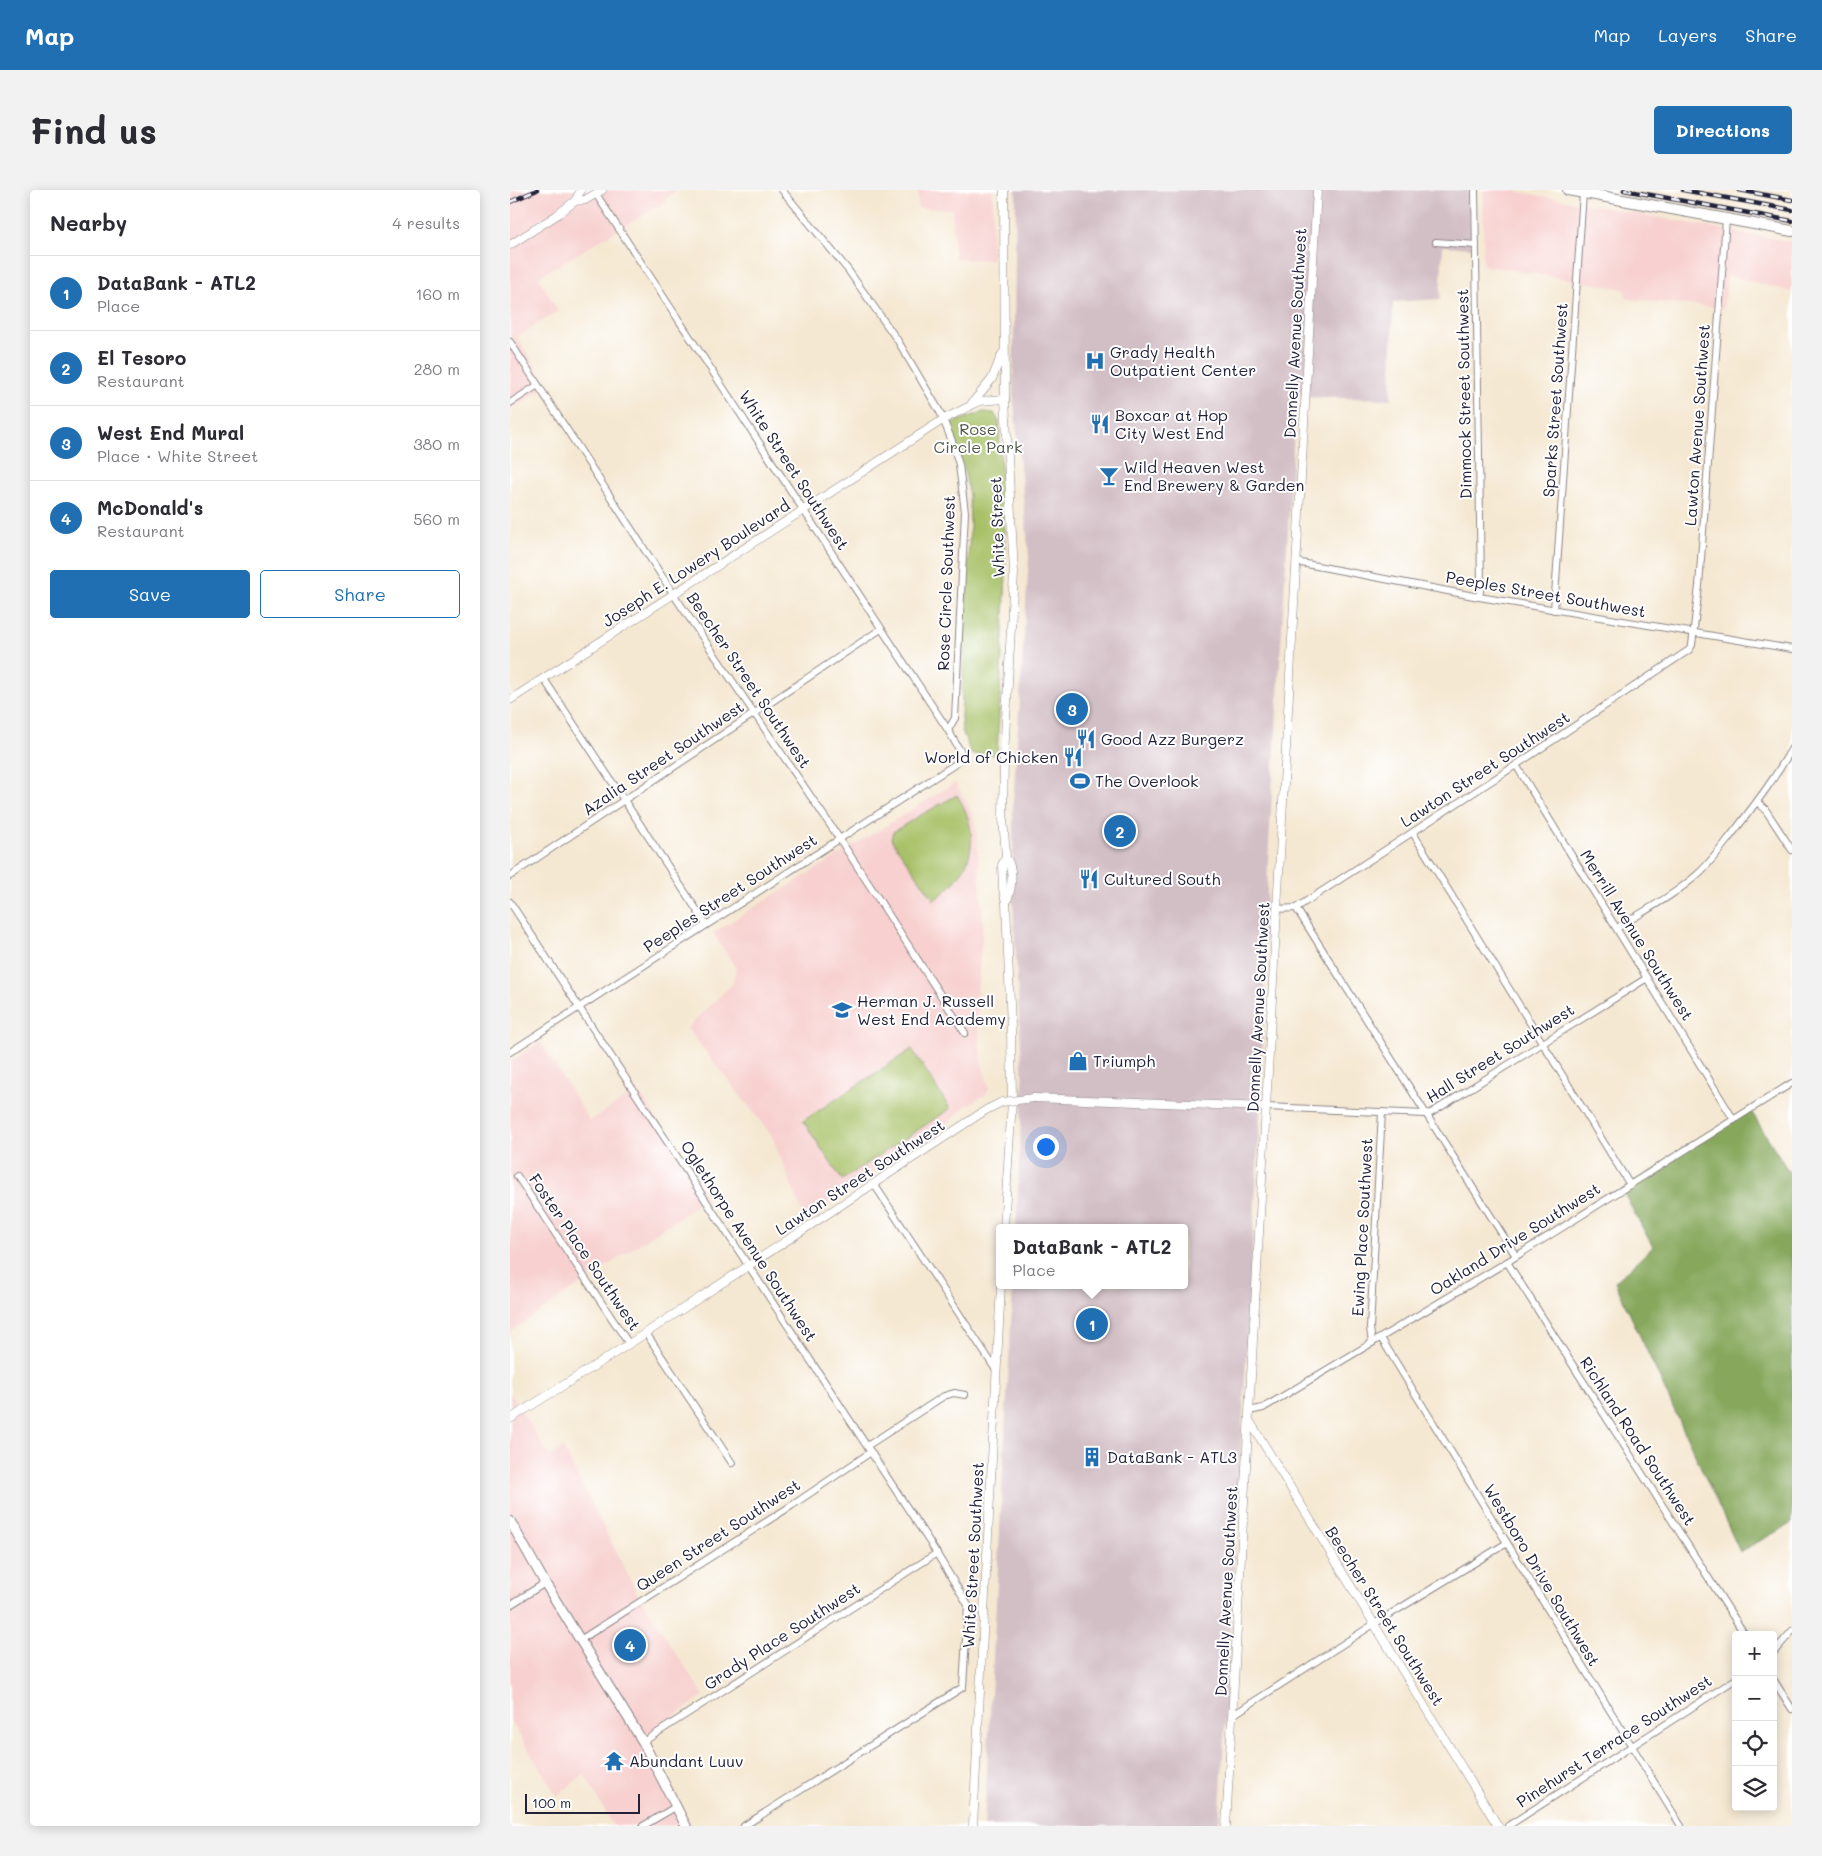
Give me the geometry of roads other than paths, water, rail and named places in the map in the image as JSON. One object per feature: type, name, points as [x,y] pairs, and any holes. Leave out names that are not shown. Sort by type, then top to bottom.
[{"type":"main road","points":[[1568,190],[1792,231]]},
{"type":"main road","points":[[510,1521],[545,1583],[642,1742],[686,1826]]},
{"type":"street","points":[[510,245],[557,215],[575,201],[581,190]]},
{"type":"street","name":"Rose Circle Southwest","points":[[782,190],[848,270],[898,341],[944,419],[959,465],[965,512],[955,718],[948,730]]},
{"type":"street","name":"White Street","points":[[1004,190],[1005,399],[1014,573],[1004,756],[1006,857],[1010,865],[1011,889],[1006,903],[1012,1101],[1004,1224]]},
{"type":"street","name":"Donnelly Avenue Southwest","points":[[1226,1826],[1316,190]]},
{"type":"street","name":"Dimmock Street Southwest","points":[[1475,190],[1481,586],[1479,597]]},
{"type":"street","name":"Sparks Street Southwest","points":[[1554,610],[1583,193]]},
{"type":"street","points":[[575,201],[585,200],[599,194]]},
{"type":"street","name":"White Street Southwest","points":[[599,194],[948,730],[963,756]]},
{"type":"street","name":"Lawton Avenue Southwest","points":[[1694,633],[1726,219]]},
{"type":"street","points":[[1436,242],[1476,245]]},
{"type":"street","name":"Beecher Street Southwest","points":[[510,342],[674,594],[839,838],[965,1033]]},
{"type":"street","points":[[970,406],[992,379],[1004,350]]},
{"type":"street","points":[[510,403],[538,386]]},
{"type":"street","name":"Joseph E. Lowery Boulevard","points":[[510,700],[944,419],[980,401],[1005,399]]},
{"type":"street","name":"Peeples Street Southwest","points":[[1296,562],[1479,597],[1792,649]]},
{"type":"street","name":"Azalia Street Southwest","points":[[510,876],[881,629]]},
{"type":"street","name":"Lawton Street Southwest","points":[[1276,909],[1296,908],[1516,765],[1689,650],[1694,633]]},
{"type":"street","points":[[544,678],[706,924]]},
{"type":"street","points":[[1617,928],[1682,887],[1716,856],[1757,802],[1792,748]]},
{"type":"street","name":"Peeples Street Southwest","points":[[510,1052],[839,838],[958,764],[963,756]]},
{"type":"street","name":"Merrill Avenue Southwest","points":[[1516,765],[1734,1120]]},
{"type":"street","points":[[1757,802],[1765,809],[1792,850]]},
{"type":"street","points":[[1414,832],[1630,1185]]},
{"type":"street","name":"Oglethorpe Avenue Southwest","points":[[510,902],[937,1553],[968,1605],[962,1687],[744,1826]]},
{"type":"street","points":[[1296,908],[1516,1256]]},
{"type":"street","name":"Hall Street Southwest","points":[[1266,1107],[1431,1113],[1647,978]]},
{"type":"street","name":"Oakland Drive Southwest","points":[[1250,1411],[1263,1408],[1507,1262],[1792,1083]]},
{"type":"street","name":"Lawton Street Southwest","points":[[510,1419],[646,1333],[986,1110],[1002,1102],[1034,1098],[1266,1107]]},
{"type":"street","name":"Ewing Place Southwest","points":[[1372,1343],[1370,1328],[1382,1112]]},
{"type":"street","name":"Foster Place Southwest","points":[[517,1176],[629,1344]]},
{"type":"street","points":[[874,1184],[996,1370]]},
{"type":"street","name":"Richland Road Southwest","points":[[1507,1262],[1742,1631]]},
{"type":"street","name":"White Street Southwest","points":[[973,1826],[1001,1289]]},
{"type":"street","points":[[646,1333],[732,1463]]},
{"type":"street","name":"Westboro Drive Southwest","points":[[1381,1338],[1681,1826]]},
{"type":"street","name":"Queen Street Southwest","points":[[580,1640],[791,1506],[944,1396],[954,1393],[964,1395]]},
{"type":"street","name":"Beecher Street Southwest","points":[[1249,1420],[1498,1826]]},
{"type":"street","points":[[1232,1715],[1374,1624],[1507,1543]]},
{"type":"street","name":"Grady Place Southwest","points":[[642,1742],[937,1553]]},
{"type":"street","points":[[510,1605],[545,1583]]},
{"type":"street","points":[[1777,1648],[1792,1631]]},
{"type":"street","name":"Pinehurst Terrace Southwest","points":[[1508,1826],[1732,1682]]},
{"type":"street","points":[[1777,1685],[1792,1709]]},
{"type":"street","points":[[644,1826],[677,1806]]},
{"type":"railway","points":[[510,202],[537,190]]},
{"type":"railway","points":[[1624,190],[1792,221]]},
{"type":"railway","points":[[1683,190],[1792,210]]},
{"type":"railway","points":[[1739,190],[1792,200]]},
{"type":"place","name":"Grady Health Outpatient Center","points":[[1095,361]]},
{"type":"place","name":"Boxcar at Hop City West End","points":[[1100,424]]},
{"type":"place","name":"Wild Heaven West End Brewery & Garden","points":[[1109,476]]},
{"type":"place","name":"West End Mural","points":[[1072,709]]},
{"type":"place","name":"Good Azz Burgerz","points":[[1086,739]]},
{"type":"place","name":"World of Chicken","points":[[1073,757]]},
{"type":"place","name":"The Overlook","points":[[1080,781]]},
{"type":"place","name":"El Tesoro","points":[[1120,831]]},
{"type":"place","name":"Cultured South","points":[[1089,879]]},
{"type":"place","name":"Herman J. Russell West End Academy","points":[[842,1010]]},
{"type":"place","name":"Triumph","points":[[1078,1061]]},
{"type":"place","name":"DataBank - ATL2","points":[[1092,1324]]},
{"type":"place","name":"DataBank - ATL3","points":[[1092,1457]]},
{"type":"place","name":"McDonald's","points":[[630,1645]]},
{"type":"place","name":"Abundant Luuv","points":[[614,1761]]},
{"type":"park label","name":"Rose Circle Park","points":[[978,438]]}]
